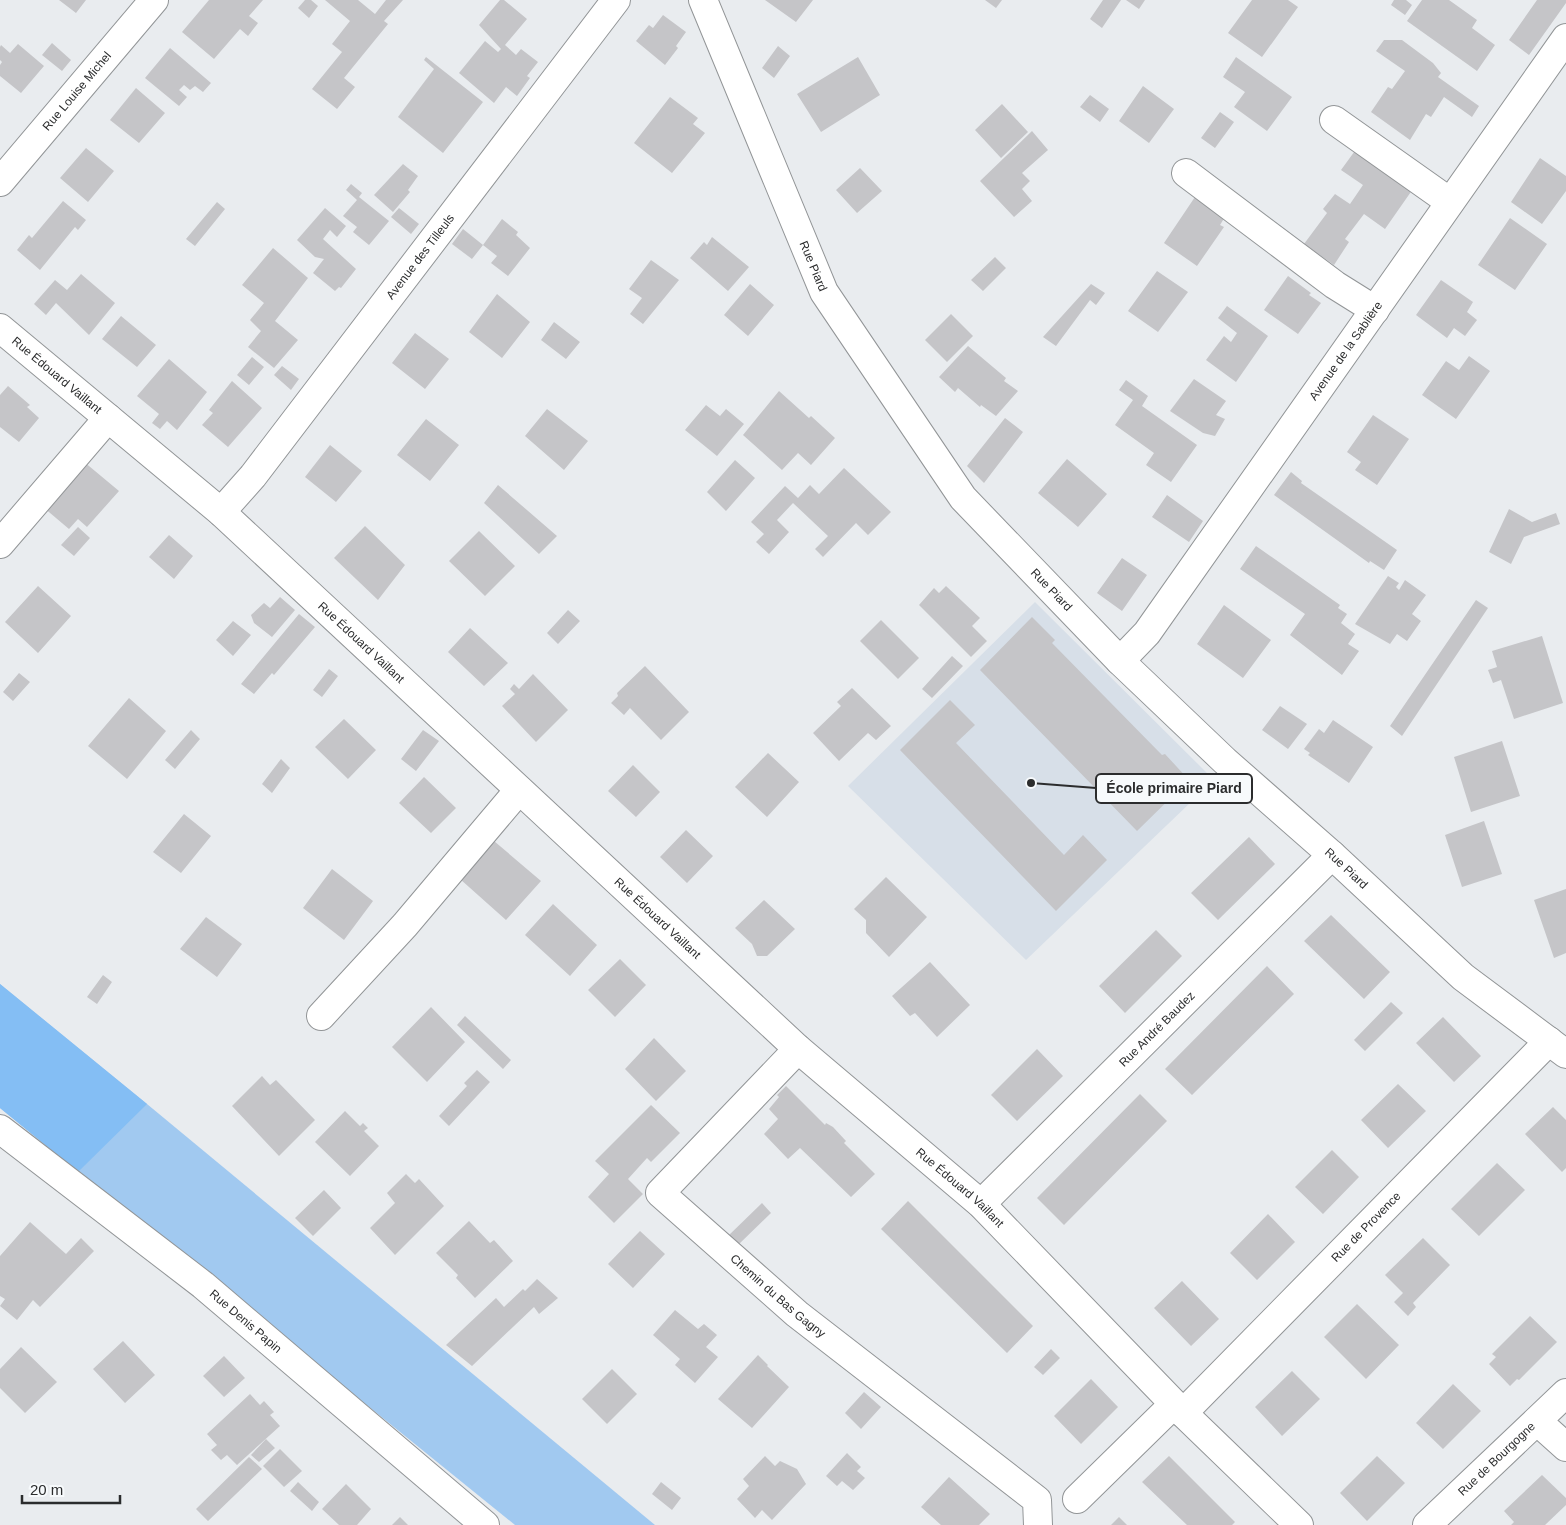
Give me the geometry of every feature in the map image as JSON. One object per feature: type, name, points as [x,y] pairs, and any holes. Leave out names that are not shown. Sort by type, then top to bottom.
[{"type":"street","name":"Rue Louise Michel","points":[[0,182],[154,0]]},
{"type":"street","name":"Avenue des Tilleuls","points":[[221,512],[253,476],[616,0]]},
{"type":"street","name":"Rue Piard","points":[[703,0],[824,292],[964,498],[1120,661],[1226,761],[1332,855],[1463,978],[1558,1048]]},
{"type":"street","name":"Avenue de la Sablière","points":[[1120,661],[1147,633],[1566,38]]},
{"type":"street","points":[[1334,120],[1450,202]]},
{"type":"street","points":[[1186,174],[1335,285],[1375,310]]},
{"type":"street","name":"Rue Édouard Vaillant","points":[[0,328],[221,512],[798,1049],[982,1204],[1178,1409],[1299,1525]]},
{"type":"street","points":[[0,544],[108,418]]},
{"type":"street","points":[[322,1016],[405,925],[519,790]]},
{"type":"street","name":"Rue André Baudez","points":[[982,1204],[1332,855]]},
{"type":"street","name":"Rue de Provence","points":[[1077,1499],[1178,1409],[1558,1048]]},
{"type":"street","name":"Chemin du Bas Gagny","points":[[798,1049],[660,1193],[797,1314],[1038,1500],[1038,1525]]},
{"type":"street","name":"Rue Denis Papin","points":[[0,1129],[203,1285],[485,1525]]},
{"type":"street","name":"Rue de Bourgogne","points":[[1427,1525],[1566,1393]]},
{"type":"street","points":[[1537,1421],[1566,1447]]},
{"type":"shaded area","points":[[1035,602],[1214,780],[1026,960],[848,786]]},
{"type":"shaded area","points":[[0,984],[655,1525],[515,1525],[0,1108]]},
{"type":"shaded area","points":[[0,984],[147,1104],[78,1172],[0,1108]]},
{"type":"building","points":[[59,0],[86,0],[76,13]]},
{"type":"building","points":[[209,0],[263,0],[249,16],[258,23],[248,36],[240,29],[214,59],[182,32]]},
{"type":"building","points":[[305,0],[311,0],[318,6],[309,18],[298,8]]},
{"type":"building","points":[[325,0],[358,0],[375,14],[386,0],[403,0],[384,21],[388,24],[344,78],[355,87],[337,109],[312,89],[342,52],[332,44],[350,21]]},
{"type":"building","points":[[500,0],[504,0],[527,19],[505,45],[516,55],[521,49],[538,62],[527,76],[530,78],[517,96],[506,87],[494,103],[459,73],[485,41],[498,52],[501,49],[479,25]]},
{"type":"building","points":[[765,0],[813,0],[796,22]]},
{"type":"building","points":[[985,0],[1002,0],[996,8]]},
{"type":"building","points":[[1103,0],[1121,0],[1102,28],[1090,19]]},
{"type":"building","points":[[1126,0],[1145,0],[1139,9]]},
{"type":"building","points":[[1252,0],[1288,0],[1298,7],[1262,57],[1228,33]]},
{"type":"building","points":[[1394,0],[1406,0],[1412,5],[1405,15],[1391,5]]},
{"type":"building","points":[[1422,0],[1449,0],[1477,20],[1472,28],[1495,45],[1477,71],[1407,21]]},
{"type":"building","points":[[1537,0],[1566,0],[1566,3],[1529,55],[1509,40]]},
{"type":"building","points":[[663,15],[686,32],[676,46],[678,48],[665,65],[636,41],[649,25],[653,28]]},
{"type":"building","points":[[1384,40],[1402,40],[1433,63],[1441,73],[1438,77],[1479,106],[1472,117],[1444,97],[1431,117],[1426,114],[1410,140],[1371,112],[1388,87],[1392,89],[1405,71],[1376,51]]},
{"type":"building","points":[[52,43],[71,60],[62,71],[42,55]]},
{"type":"building","points":[[18,44],[44,66],[21,93],[0,76],[0,65],[2,62],[0,60],[1,45],[10,53]]},
{"type":"building","points":[[778,46],[790,56],[774,78],[762,68]]},
{"type":"building","points":[[170,48],[211,83],[203,92],[195,86],[190,90],[184,85],[179,90],[187,97],[179,106],[145,78]]},
{"type":"building","points":[[426,57],[483,102],[443,153],[398,117],[434,69],[424,60]]},
{"type":"building","points":[[858,57],[880,95],[821,132],[797,94]]},
{"type":"building","points":[[1236,57],[1292,97],[1267,131],[1234,107],[1245,92],[1223,77]]},
{"type":"building","points":[[1143,86],[1174,109],[1149,143],[1119,121]]},
{"type":"building","points":[[136,88],[165,113],[139,143],[110,120]]},
{"type":"building","points":[[1090,95],[1109,109],[1100,122],[1080,107]]},
{"type":"building","points":[[670,97],[698,118],[693,124],[705,133],[672,173],[634,143]]},
{"type":"building","points":[[1002,104],[1028,132],[1001,158],[975,130]]},
{"type":"building","points":[[1220,112],[1234,122],[1215,148],[1201,138]]},
{"type":"building","points":[[1032,131],[1048,150],[1022,173],[1030,181],[1022,189],[1032,201],[1014,217],[980,181]]},
{"type":"building","points":[[86,148],[114,171],[88,202],[60,178]]},
{"type":"building","points":[[1357,148],[1415,186],[1385,229],[1364,214],[1345,239],[1349,242],[1334,265],[1304,244],[1327,213],[1323,209],[1335,194],[1350,204],[1363,185],[1341,170]]},
{"type":"building","points":[[1540,158],[1566,176],[1566,191],[1542,224],[1511,202]]},
{"type":"building","points":[[403,164],[418,176],[408,190],[410,192],[393,212],[374,195]]},
{"type":"building","points":[[860,168],[882,191],[857,213],[836,190]]},
{"type":"building","points":[[351,184],[362,193],[359,197],[389,221],[369,245],[353,232],[357,227],[343,216],[357,200],[346,190]]},
{"type":"building","points":[[1199,191],[1228,212],[1220,225],[1224,227],[1197,266],[1164,243]]},
{"type":"building","points":[[63,201],[86,220],[78,230],[75,227],[40,270],[17,250],[29,235],[32,238]]},
{"type":"building","points":[[217,202],[225,209],[195,246],[186,239]]},
{"type":"building","points":[[325,208],[346,226],[337,237],[330,230],[323,239],[356,269],[341,288],[339,287],[335,291],[313,273],[324,259],[315,257],[297,240]]},
{"type":"building","points":[[399,208],[419,224],[411,234],[391,217]]},
{"type":"building","points":[[1510,218],[1547,244],[1515,290],[1478,265]]},
{"type":"building","points":[[502,219],[518,232],[516,235],[530,248],[508,276],[491,263],[497,256],[483,245]]},
{"type":"building","points":[[463,229],[483,245],[472,259],[452,244]]},
{"type":"building","points":[[712,237],[749,267],[728,291],[690,258],[704,242],[707,245]]},
{"type":"building","points":[[273,248],[308,278],[275,321],[298,340],[274,368],[248,347],[261,331],[250,320],[264,303],[242,285]]},
{"type":"building","points":[[995,257],[1006,268],[983,291],[971,280]]},
{"type":"building","points":[[651,260],[679,280],[643,324],[630,314],[642,298],[629,289]]},
{"type":"building","points":[[1157,271],[1188,292],[1158,332],[1128,311]]},
{"type":"building","points":[[81,274],[115,303],[89,335],[56,303],[46,315],[34,304],[55,280],[67,290]]},
{"type":"building","points":[[1288,276],[1321,303],[1298,334],[1264,310]]},
{"type":"building","points":[[1441,280],[1473,302],[1467,312],[1477,320],[1465,336],[1454,328],[1447,338],[1416,315]]},
{"type":"building","points":[[750,284],[774,305],[748,336],[724,315]]},
{"type":"building","points":[[1091,284],[1105,293],[1096,305],[1090,300],[1056,346],[1043,337]]},
{"type":"building","points":[[497,294],[530,322],[502,358],[469,332]]},
{"type":"building","points":[[1227,306],[1268,336],[1236,382],[1206,360],[1224,336],[1231,342],[1237,333],[1218,318]]},
{"type":"building","points":[[951,314],[973,336],[947,362],[925,340]]},
{"type":"building","points":[[121,316],[156,345],[137,367],[102,339]]},
{"type":"building","points":[[554,322],[580,342],[566,359],[541,340]]},
{"type":"building","points":[[415,333],[449,359],[425,389],[392,363]]},
{"type":"building","points":[[968,346],[1006,378],[1004,381],[1018,391],[996,416],[981,405],[980,407],[958,388],[955,392],[939,377]]},
{"type":"building","points":[[1469,356],[1490,371],[1456,419],[1422,395],[1446,361],[1459,370]]},
{"type":"building","points":[[252,357],[264,367],[249,385],[237,375]]},
{"type":"building","points":[[169,359],[207,392],[177,430],[167,421],[160,429],[152,423],[159,414],[137,396]]},
{"type":"building","points":[[282,366],[299,379],[291,390],[274,375]]},
{"type":"building","points":[[1194,379],[1226,401],[1216,415],[1225,419],[1215,436],[1203,433],[1170,411]]},
{"type":"building","points":[[1126,380],[1148,396],[1142,406],[1197,445],[1171,482],[1146,465],[1154,453],[1115,425],[1133,400],[1119,390]]},
{"type":"building","points":[[232,381],[262,408],[228,447],[202,425],[213,413],[209,410]]},
{"type":"building","points":[[8,386],[30,405],[27,407],[39,418],[19,442],[0,427],[0,395]]},
{"type":"building","points":[[779,391],[835,438],[811,465],[798,453],[782,470],[743,435]]},
{"type":"building","points":[[706,405],[720,416],[726,409],[744,424],[717,456],[685,430]]},
{"type":"building","points":[[547,409],[588,441],[564,470],[525,436]]},
{"type":"building","points":[[1373,415],[1409,439],[1377,485],[1355,470],[1361,462],[1347,452]]},
{"type":"building","points":[[1005,418],[1023,432],[984,483],[967,466]]},
{"type":"building","points":[[426,419],[459,445],[430,481],[397,455]]},
{"type":"building","points":[[330,445],[362,471],[336,502],[305,477]]},
{"type":"building","points":[[1067,459],[1107,494],[1078,527],[1038,493]]},
{"type":"building","points":[[735,460],[755,478],[726,511],[707,492]]},
{"type":"building","points":[[83,461],[119,491],[87,527],[78,519],[69,529],[43,507]]},
{"type":"building","points":[[844,468],[891,512],[868,535],[856,523],[823,557],[815,549],[828,536],[793,503],[777,520],[789,532],[769,554],[756,542],[764,534],[751,522],[785,486],[798,498],[810,485],[819,494]]},
{"type":"building","points":[[1291,472],[1302,481],[1301,483],[1397,550],[1384,570],[1370,561],[1369,563],[1274,495]]},
{"type":"building","points":[[498,485],[557,536],[539,554],[484,503]]},
{"type":"building","points":[[1167,495],[1203,521],[1189,542],[1152,517]]},
{"type":"building","points":[[1509,509],[1532,522],[1556,513],[1560,524],[1524,537],[1511,564],[1489,552]]},
{"type":"building","points":[[365,526],[405,565],[378,600],[334,558]]},
{"type":"building","points":[[78,527],[90,538],[74,556],[61,545]]},
{"type":"building","points":[[479,531],[515,566],[485,596],[449,561]]},
{"type":"building","points":[[169,535],[193,556],[174,579],[149,557]]},
{"type":"building","points":[[1256,546],[1340,605],[1338,608],[1347,614],[1341,623],[1355,634],[1348,644],[1359,651],[1342,675],[1290,635],[1305,614],[1240,569]]},
{"type":"building","points":[[1122,558],[1147,575],[1122,611],[1097,593]]},
{"type":"building","points":[[1388,576],[1399,583],[1396,587],[1399,590],[1405,580],[1426,595],[1412,614],[1421,621],[1407,641],[1397,634],[1390,644],[1355,624]]},
{"type":"building","points":[[38,586],[71,616],[38,653],[5,622]]},
{"type":"building","points":[[946,586],[980,618],[972,626],[987,641],[971,657],[919,605],[934,588],[939,593]]},
{"type":"building","points":[[280,597],[295,610],[272,637],[254,623],[251,615],[264,603],[270,608]]},
{"type":"building","points":[[1476,600],[1488,608],[1402,736],[1390,726]]},
{"type":"building","points":[[1224,605],[1271,640],[1243,678],[1197,644]]},
{"type":"building","points":[[568,610],[580,621],[558,644],[547,633]]},
{"type":"building","points":[[299,614],[315,627],[274,675],[272,673],[254,694],[241,684]]},
{"type":"building","points":[[1032,617],[1055,640],[1052,643],[1189,780],[1137,831],[980,670]]},
{"type":"building","points":[[881,620],[919,658],[898,679],[860,641]]},
{"type":"building","points":[[233,621],[251,635],[233,656],[216,640]]},
{"type":"building","points":[[470,628],[508,663],[484,686],[448,652]]},
{"type":"building","points":[[1542,636],[1563,703],[1514,719],[1501,680],[1493,683],[1488,670],[1497,667],[1492,651]]},
{"type":"building","points":[[952,656],[963,666],[932,698],[922,689]]},
{"type":"building","points":[[645,666],[689,712],[661,740],[630,708],[624,715],[611,703],[618,696],[617,693]]},
{"type":"building","points":[[329,669],[338,676],[322,697],[313,690]]},
{"type":"building","points":[[19,673],[30,682],[13,701],[3,692]]},
{"type":"building","points":[[533,674],[568,710],[536,742],[502,706],[515,694],[510,689],[514,684],[519,689]]},
{"type":"building","points":[[852,688],[891,726],[876,740],[868,733],[839,761],[813,733],[841,706],[837,702]]},
{"type":"building","points":[[129,698],[166,731],[127,779],[88,746]]},
{"type":"building","points":[[950,700],[975,725],[956,743],[1064,855],[1083,835],[1107,860],[1056,911],[900,750]]},
{"type":"building","points":[[1280,706],[1307,724],[1288,749],[1262,730]]},
{"type":"building","points":[[344,719],[376,750],[348,779],[315,747]]},
{"type":"building","points":[[1333,720],[1373,747],[1349,783],[1308,755],[1310,753],[1304,749],[1319,729],[1324,733]]},
{"type":"building","points":[[191,730],[200,739],[175,769],[165,760]]},
{"type":"building","points":[[423,730],[439,741],[416,771],[401,759]]},
{"type":"building","points":[[1502,741],[1520,796],[1471,812],[1454,757]]},
{"type":"building","points":[[768,753],[799,782],[767,817],[735,787]]},
{"type":"building","points":[[281,759],[290,768],[272,793],[262,784]]},
{"type":"building","points":[[633,765],[660,792],[636,817],[608,791]]},
{"type":"building","points":[[424,777],[456,808],[431,833],[399,803]]},
{"type":"building","points":[[184,814],[211,836],[181,873],[153,852]]},
{"type":"building","points":[[1484,821],[1502,874],[1462,887],[1445,835]]},
{"type":"building","points":[[686,830],[713,856],[687,883],[660,857]]},
{"type":"building","points":[[1249,837],[1275,864],[1218,920],[1191,893]]},
{"type":"building","points":[[494,841],[541,881],[506,920],[460,879]]},
{"type":"building","points":[[332,869],[373,901],[344,940],[303,908]]},
{"type":"building","points":[[886,877],[927,917],[889,957],[866,933],[866,920],[854,909]]},
{"type":"building","points":[[1566,889],[1566,953],[1554,958],[1534,900]]},
{"type":"building","points":[[764,900],[795,929],[767,956],[757,956],[752,944],[735,928]]},
{"type":"building","points":[[553,904],[597,945],[570,976],[525,935]]},
{"type":"building","points":[[1331,915],[1390,972],[1364,999],[1304,941]]},
{"type":"building","points":[[206,917],[242,944],[217,977],[180,949]]},
{"type":"building","points":[[1156,930],[1182,956],[1125,1013],[1099,986]]},
{"type":"building","points":[[620,959],[646,985],[615,1017],[588,990]]},
{"type":"building","points":[[930,962],[970,1005],[937,1037],[915,1013],[910,1016],[892,996]]},
{"type":"building","points":[[1267,966],[1294,994],[1192,1095],[1165,1069]]},
{"type":"building","points":[[103,975],[112,982],[97,1004],[87,997]]},
{"type":"building","points":[[1391,1002],[1403,1013],[1365,1051],[1354,1040]]},
{"type":"building","points":[[431,1007],[465,1042],[427,1082],[392,1047]]},
{"type":"building","points":[[465,1016],[511,1060],[503,1069],[457,1025]]},
{"type":"building","points":[[1443,1017],[1481,1056],[1454,1082],[1416,1043]]},
{"type":"building","points":[[654,1038],[686,1071],[656,1101],[625,1069]]},
{"type":"building","points":[[1037,1049],[1063,1076],[1017,1121],[991,1095]]},
{"type":"building","points":[[477,1070],[490,1082],[449,1126],[439,1116],[467,1086],[464,1083]]},
{"type":"building","points":[[262,1076],[270,1085],[276,1080],[315,1120],[279,1156],[232,1106]]},
{"type":"building","points":[[1398,1084],[1426,1111],[1388,1148],[1361,1120]]},
{"type":"building","points":[[786,1086],[825,1125],[826,1123],[833,1127],[846,1141],[844,1143],[875,1174],[851,1197],[800,1148],[788,1159],[764,1134],[778,1119],[769,1109],[779,1097],[777,1095]]},
{"type":"building","points":[[1140,1094],[1167,1121],[1064,1225],[1037,1198]]},
{"type":"building","points":[[651,1105],[680,1133],[651,1162],[647,1158],[628,1179],[643,1194],[614,1223],[588,1197],[609,1174],[595,1161]]},
{"type":"building","points":[[1553,1107],[1566,1120],[1566,1168],[1562,1172],[1525,1134]]},
{"type":"building","points":[[345,1111],[360,1126],[363,1123],[368,1128],[364,1131],[379,1146],[350,1176],[315,1142]]},
{"type":"building","points":[[1332,1150],[1359,1177],[1323,1214],[1295,1187]]},
{"type":"building","points":[[1497,1163],[1525,1190],[1479,1236],[1451,1209]]},
{"type":"building","points":[[406,1174],[415,1183],[419,1179],[444,1206],[395,1255],[370,1228],[395,1203],[387,1193]]},
{"type":"building","points":[[324,1190],[341,1208],[313,1236],[295,1218]]},
{"type":"building","points":[[908,1201],[1033,1326],[1007,1353],[881,1229]]},
{"type":"building","points":[[762,1203],[771,1213],[737,1246],[727,1237]]},
{"type":"building","points":[[1268,1214],[1295,1242],[1257,1280],[1230,1253]]},
{"type":"building","points":[[469,1221],[490,1243],[494,1240],[513,1261],[475,1298],[456,1278],[458,1275],[436,1253]]},
{"type":"building","points":[[30,1222],[66,1254],[81,1238],[94,1251],[40,1307],[33,1300],[17,1320],[0,1306],[5,1299],[0,1296],[0,1256]]},
{"type":"building","points":[[640,1231],[665,1254],[633,1288],[608,1264]]},
{"type":"building","points":[[1423,1238],[1450,1265],[1413,1303],[1416,1307],[1408,1316],[1394,1302],[1403,1293],[1385,1275]]},
{"type":"building","points":[[537,1279],[558,1298],[539,1314],[534,1307],[472,1366],[446,1345],[496,1298],[504,1307]]},
{"type":"building","points":[[1182,1281],[1219,1319],[1191,1346],[1154,1308]]},
{"type":"building","points":[[1357,1304],[1399,1345],[1366,1379],[1324,1337]]},
{"type":"building","points":[[675,1310],[698,1329],[704,1324],[717,1335],[706,1347],[718,1357],[695,1383],[675,1365],[680,1359],[653,1335]]},
{"type":"building","points":[[1530,1316],[1557,1342],[1519,1380],[1517,1379],[1510,1386],[1489,1364],[1496,1357],[1492,1354]]},
{"type":"building","points":[[123,1341],[155,1375],[125,1403],[93,1369]]},
{"type":"building","points":[[21,1347],[57,1382],[25,1413],[0,1388],[0,1369]]},
{"type":"building","points":[[1051,1349],[1060,1358],[1043,1375],[1034,1367]]},
{"type":"building","points":[[758,1355],[789,1387],[752,1428],[718,1399]]},
{"type":"building","points":[[224,1356],[245,1378],[224,1397],[203,1376]]},
{"type":"building","points":[[612,1369],[637,1394],[607,1424],[582,1399]]},
{"type":"building","points":[[1292,1371],[1320,1399],[1282,1436],[1255,1407]]},
{"type":"building","points":[[1091,1379],[1118,1407],[1081,1444],[1054,1416]]},
{"type":"building","points":[[1453,1384],[1481,1411],[1443,1449],[1416,1423]]},
{"type":"building","points":[[864,1392],[881,1407],[861,1429],[845,1413]]},
{"type":"building","points":[[250,1394],[260,1405],[264,1401],[274,1412],[270,1415],[280,1426],[237,1465],[227,1455],[221,1460],[211,1450],[217,1445],[207,1434]]},
{"type":"building","points":[[266,1439],[275,1448],[259,1462],[251,1455]]},
{"type":"building","points":[[280,1449],[302,1471],[284,1487],[263,1466]]},
{"type":"building","points":[[847,1453],[861,1467],[857,1471],[865,1478],[853,1490],[842,1481],[837,1486],[826,1476]]},
{"type":"building","points":[[765,1456],[775,1466],[780,1461],[797,1469],[806,1484],[772,1520],[762,1510],[755,1518],[737,1499],[749,1486],[743,1479]]},
{"type":"building","points":[[1169,1456],[1235,1522],[1232,1525],[1187,1525],[1142,1482]]},
{"type":"building","points":[[1377,1456],[1405,1483],[1367,1521],[1340,1493]]},
{"type":"building","points":[[249,1457],[262,1469],[208,1521],[196,1509]]},
{"type":"building","points":[[1542,1475],[1566,1498],[1566,1505],[1545,1525],[1511,1525],[1514,1522],[1504,1511]]},
{"type":"building","points":[[949,1477],[990,1514],[979,1525],[941,1525],[921,1507]]},
{"type":"building","points":[[298,1482],[319,1502],[312,1511],[290,1491]]},
{"type":"building","points":[[661,1482],[681,1498],[672,1510],[652,1494]]},
{"type":"building","points":[[346,1484],[371,1509],[357,1525],[339,1525],[322,1509]]},
{"type":"building","points":[[400,1517],[408,1525],[392,1525]]},
{"type":"building","points":[[1119,1517],[1127,1525],[1111,1525]]},
{"type":"place","name":"École primaire Piard","points":[[1031,783]]}]
